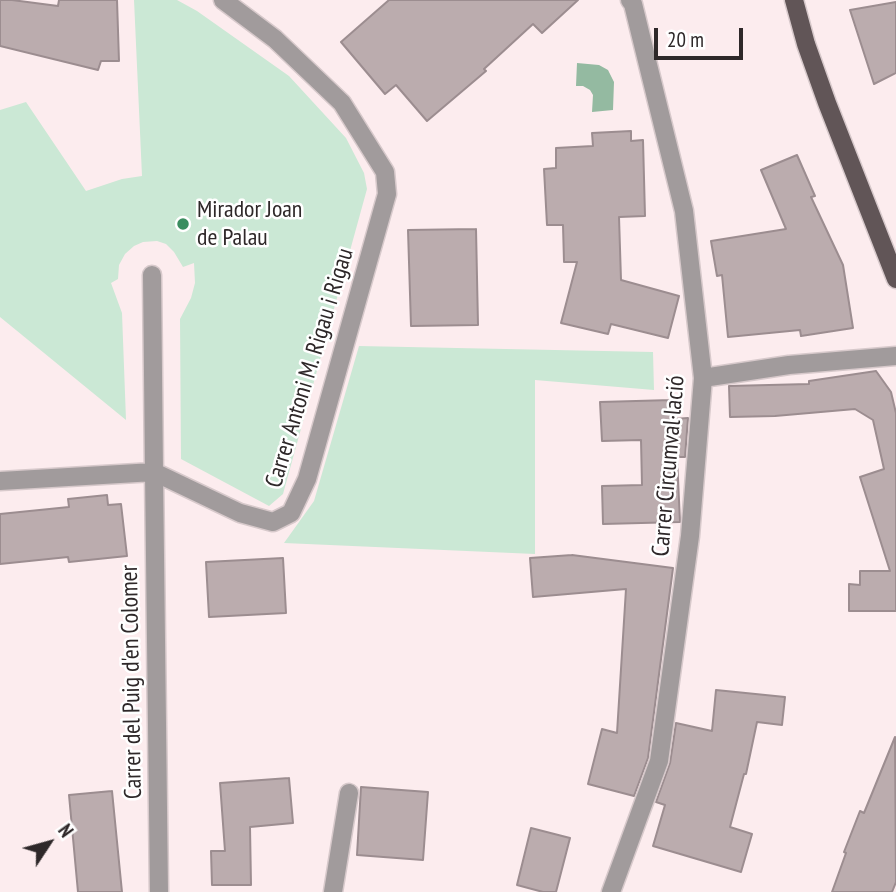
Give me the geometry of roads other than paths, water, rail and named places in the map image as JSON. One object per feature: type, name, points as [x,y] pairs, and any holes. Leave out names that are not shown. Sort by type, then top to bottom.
[{"type":"main road","points":[[794,0],[827,103],[896,279]]},
{"type":"street","name":"Carrer Antoni M. Rigau i Rigau","points":[[154,472],[240,513],[273,522],[291,513],[307,479],[387,194],[384,172],[342,103],[275,39],[223,0]]},
{"type":"street","name":"Carrer Circumval·lació","points":[[611,892],[659,761],[690,536],[703,378],[684,211],[630,0]]},
{"type":"street","points":[[0,481],[154,472],[152,275]]},
{"type":"street","points":[[703,378],[789,365],[896,356]]},
{"type":"street","name":"Carrer del Puig d'en Colomer","points":[[154,472],[159,892]]},
{"type":"street","points":[[333,892],[349,793]]},
{"type":"place","name":"Mirador Joan de Palau","points":[[183,224]]}]
